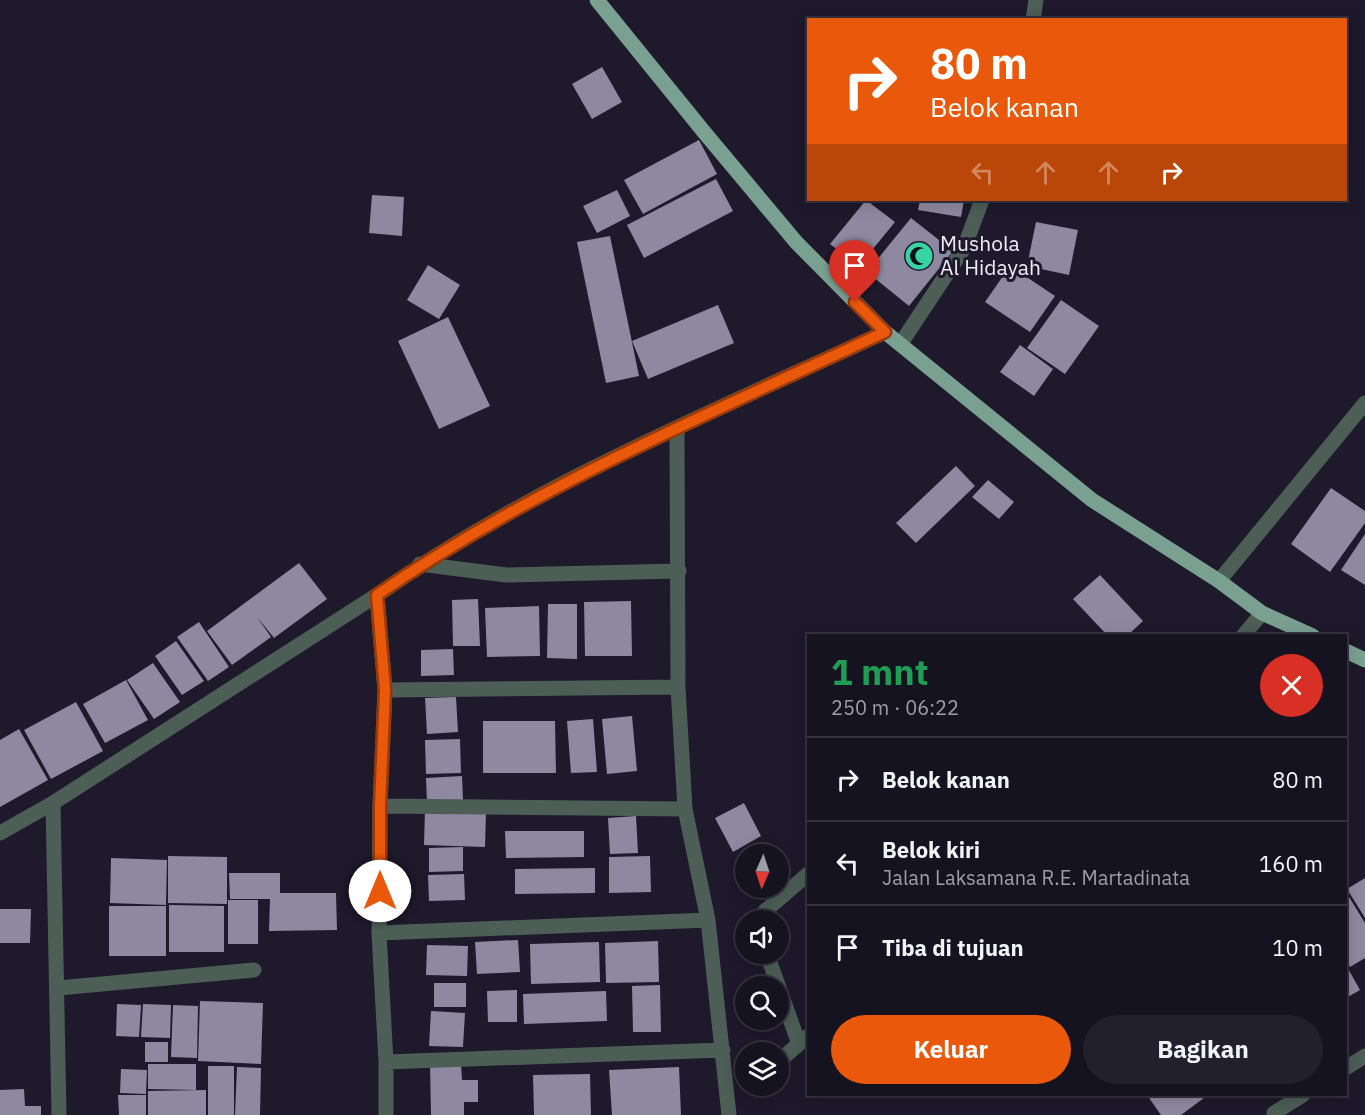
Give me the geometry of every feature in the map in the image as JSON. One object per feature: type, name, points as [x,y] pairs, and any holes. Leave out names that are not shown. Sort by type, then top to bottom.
[{"type":"main road","points":[[597,0],[796,242],[885,332],[1092,500],[1219,581],[1262,612],[1309,634]]},
{"type":"main road","points":[[1347,651],[1365,660]]},
{"type":"street","points":[[1033,18],[1035,0]]},
{"type":"street","points":[[901,343],[964,248],[982,201]]},
{"type":"street","points":[[0,833],[53,803],[377,595],[420,564],[559,485],[885,332]]},
{"type":"street","points":[[1219,581],[1365,403]]},
{"type":"street","points":[[677,429],[678,687],[685,809],[708,920],[729,1115]]},
{"type":"street","points":[[420,564],[506,575],[679,571]]},
{"type":"street","points":[[377,595],[385,690],[380,806],[380,933],[386,1115]]},
{"type":"street","points":[[1245,634],[1262,612]]},
{"type":"street","points":[[385,690],[678,687]]},
{"type":"street","points":[[53,803],[59,1115]]},
{"type":"street","points":[[380,806],[685,809]]},
{"type":"street","points":[[767,910],[807,875]]},
{"type":"street","points":[[380,933],[708,920]]},
{"type":"street","points":[[771,964],[804,1040],[789,1053]]},
{"type":"street","points":[[58,988],[254,970]]},
{"type":"street","points":[[386,1062],[723,1050]]},
{"type":"street","points":[[1347,1067],[1365,1056]]},
{"type":"street","points":[[1274,1113],[1301,1096]]},
{"type":"building","points":[[602,67],[622,102],[592,119],[572,84]]},
{"type":"building","points":[[699,140],[717,174],[643,214],[624,180]]},
{"type":"building","points":[[716,179],[733,211],[644,258],[627,225]]},
{"type":"building","points":[[617,190],[630,216],[597,233],[583,206]]},
{"type":"building","points":[[372,195],[404,197],[402,236],[369,233]]},
{"type":"building","points":[[865,201],[895,222],[859,266],[830,244]]},
{"type":"building","points":[[920,201],[964,201],[961,217],[918,210]]},
{"type":"building","points":[[911,218],[953,251],[909,306],[867,272]]},
{"type":"building","points":[[1036,222],[1078,230],[1069,275],[1027,266]]},
{"type":"building","points":[[610,236],[639,376],[606,383],[577,242]]},
{"type":"building","points":[[428,265],[460,285],[439,319],[407,300]]},
{"type":"building","points":[[1010,266],[1055,296],[1030,332],[985,302]]},
{"type":"building","points":[[1061,300],[1099,326],[1065,374],[1027,348]]},
{"type":"building","points":[[718,305],[734,343],[648,379],[632,341]]},
{"type":"building","points":[[448,317],[490,406],[439,429],[398,341]]},
{"type":"building","points":[[1020,345],[1053,369],[1034,396],[1000,372]]},
{"type":"building","points":[[956,466],[975,486],[916,543],[896,523]]},
{"type":"building","points":[[988,480],[1014,502],[999,519],[972,497]]},
{"type":"building","points":[[1331,488],[1365,511],[1365,523],[1330,572],[1291,544]]},
{"type":"building","points":[[1365,534],[1365,585],[1341,570]]},
{"type":"building","points":[[299,563],[327,599],[274,638],[257,617],[271,637],[232,665],[207,631]]},
{"type":"building","points":[[1100,575],[1143,621],[1129,634],[1106,634],[1073,599]]},
{"type":"building","points":[[478,599],[480,646],[453,646],[452,600]]},
{"type":"building","points":[[631,601],[632,656],[585,656],[584,602]]},
{"type":"building","points":[[548,604],[577,604],[577,659],[547,658]]},
{"type":"building","points":[[539,606],[540,656],[487,657],[485,608]]},
{"type":"building","points":[[199,622],[229,667],[208,681],[177,637]]},
{"type":"building","points":[[176,641],[204,681],[182,695],[155,656]]},
{"type":"building","points":[[453,649],[454,675],[421,676],[421,650]]},
{"type":"building","points":[[153,663],[180,702],[154,719],[127,680]]},
{"type":"building","points":[[126,680],[148,720],[105,743],[83,704]]},
{"type":"building","points":[[456,697],[458,732],[427,734],[425,698]]},
{"type":"building","points":[[76,702],[103,751],[51,779],[24,730]]},
{"type":"building","points":[[632,716],[637,771],[607,774],[602,719]]},
{"type":"building","points":[[593,719],[597,772],[571,773],[567,721]]},
{"type":"building","points":[[483,721],[555,721],[556,773],[483,773]]},
{"type":"building","points":[[19,729],[48,780],[0,807],[0,740]]},
{"type":"building","points":[[460,739],[461,773],[426,774],[425,740]]},
{"type":"building","points":[[462,776],[463,800],[427,803],[426,778]]},
{"type":"building","points":[[744,803],[761,836],[747,844],[735,844],[733,852],[715,818]]},
{"type":"building","points":[[425,809],[486,811],[485,847],[424,845]]},
{"type":"building","points":[[636,816],[638,853],[610,854],[608,818]]},
{"type":"building","points":[[505,831],[584,831],[584,857],[506,858]]},
{"type":"building","points":[[463,847],[463,871],[429,872],[429,848]]},
{"type":"building","points":[[168,856],[227,857],[227,904],[168,903]]},
{"type":"building","points":[[650,856],[651,892],[609,893],[609,857]]},
{"type":"building","points":[[111,858],[167,860],[166,905],[110,903]]},
{"type":"building","points":[[595,868],[595,893],[515,894],[515,869]]},
{"type":"building","points":[[229,873],[280,873],[280,893],[336,893],[337,930],[269,931],[270,899],[230,899]]},
{"type":"building","points":[[464,874],[465,900],[429,901],[428,875]]},
{"type":"building","points":[[1365,878],[1365,918],[1347,889]]},
{"type":"building","points":[[1347,894],[1365,923],[1365,958],[1350,967],[1347,962]]},
{"type":"building","points":[[228,900],[258,900],[258,944],[228,944]]},
{"type":"building","points":[[169,905],[224,906],[224,952],[169,952]]},
{"type":"building","points":[[109,906],[166,906],[166,956],[109,956]]},
{"type":"building","points":[[0,909],[31,909],[30,943],[0,943]]},
{"type":"building","points":[[518,940],[520,972],[477,974],[475,942]]},
{"type":"building","points":[[658,941],[659,982],[606,983],[605,943]]},
{"type":"building","points":[[599,942],[600,982],[531,984],[530,944]]},
{"type":"building","points":[[427,945],[468,946],[467,976],[426,975]]},
{"type":"building","points":[[1347,967],[1360,990],[1347,997]]},
{"type":"building","points":[[434,983],[466,983],[466,1007],[434,1007]]},
{"type":"building","points":[[660,985],[661,1032],[633,1032],[632,986]]},
{"type":"building","points":[[517,990],[517,1022],[488,1022],[487,991]]},
{"type":"building","points":[[606,991],[607,1021],[524,1024],[523,994]]},
{"type":"building","points":[[200,1001],[263,1003],[261,1064],[198,1061]]},
{"type":"building","points":[[117,1004],[141,1005],[139,1037],[116,1036]]},
{"type":"building","points":[[143,1004],[171,1005],[170,1038],[141,1037]]},
{"type":"building","points":[[173,1005],[198,1006],[197,1058],[171,1057]]},
{"type":"building","points":[[431,1011],[465,1013],[463,1047],[429,1046]]},
{"type":"building","points":[[145,1042],[168,1042],[168,1062],[145,1062]]},
{"type":"building","points":[[148,1064],[196,1064],[196,1090],[148,1089]]},
{"type":"building","points":[[430,1064],[461,1064],[462,1080],[478,1080],[478,1102],[464,1102],[464,1115],[431,1115]]},
{"type":"building","points":[[208,1066],[234,1066],[234,1115],[208,1115]]},
{"type":"building","points":[[237,1067],[261,1068],[260,1115],[235,1115]]},
{"type":"building","points":[[679,1067],[681,1115],[612,1115],[609,1070]]},
{"type":"building","points":[[121,1069],[147,1070],[146,1094],[120,1093]]},
{"type":"building","points":[[590,1074],[591,1115],[534,1115],[533,1075]]},
{"type":"building","points":[[24,1089],[25,1106],[41,1106],[41,1115],[0,1115],[0,1090]]},
{"type":"building","points":[[206,1090],[206,1115],[148,1115],[148,1091]]},
{"type":"building","points":[[118,1095],[146,1095],[146,1115],[119,1115]]},
{"type":"building","points":[[1148,1096],[1207,1096],[1181,1115],[1161,1115]]},
{"type":"place","name":"Mushola Al Hidayah","points":[[919,256]]},
{"type":"route","points":[[380,891],[380,806],[385,690],[377,595],[420,564],[559,485],[885,332],[855,302]]}]
